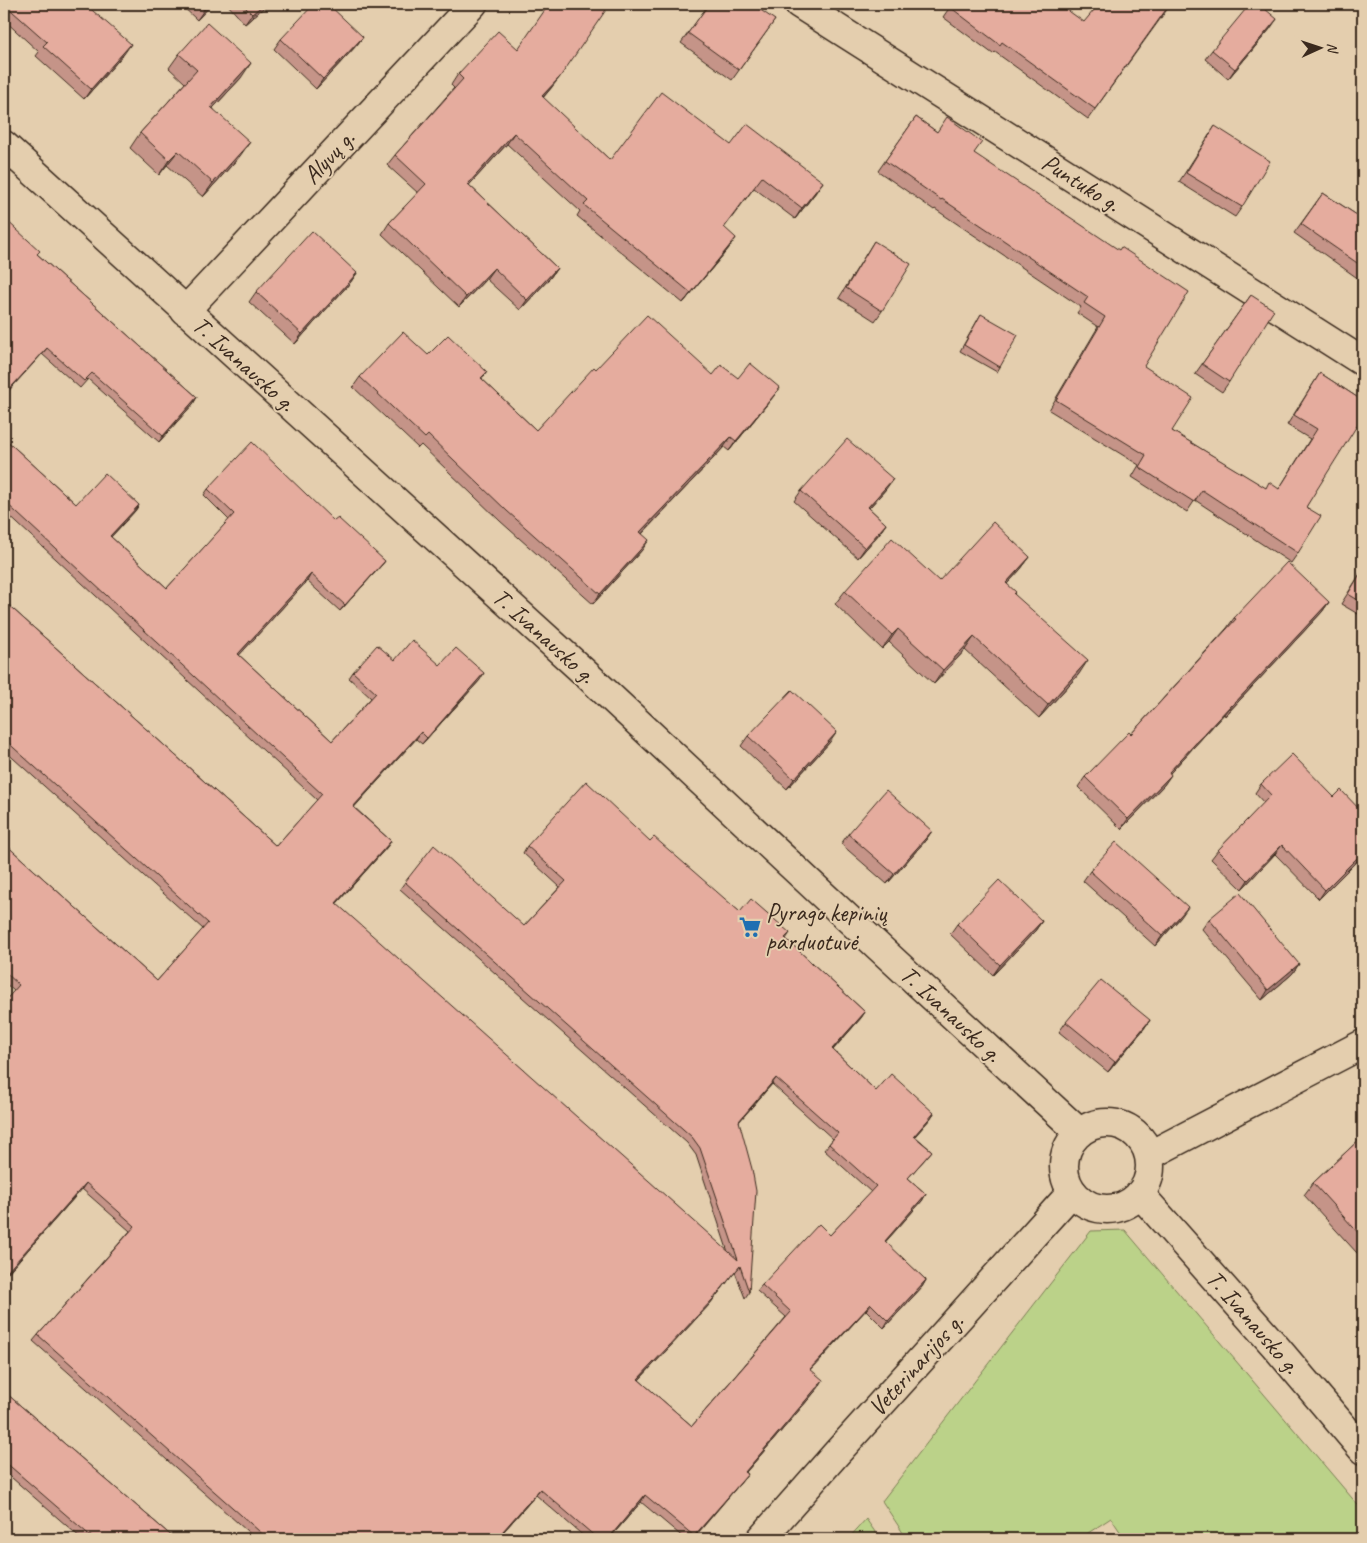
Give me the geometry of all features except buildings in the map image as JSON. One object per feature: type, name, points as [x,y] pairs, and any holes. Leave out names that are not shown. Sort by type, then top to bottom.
[{"type":"street","name":"Alyvų g.","points":[[185,311],[473,4]]},
{"type":"street","name":"Puntuko g.","points":[[799,4],[1363,362]]},
{"type":"street","name":"T. Ivanausko g.","points":[[4,145],[585,673],[1079,1132]]},
{"type":"street","points":[[1150,1155],[1363,1044]]},
{"type":"street","points":[[1102,1122],[1115,1122],[1127,1126],[1145,1144],[1150,1155],[1148,1182],[1140,1194],[1132,1202],[1112,1209],[1100,1209],[1080,1200],[1072,1192],[1064,1172],[1064,1160],[1072,1140],[1079,1132],[1090,1125],[1102,1122]]},
{"type":"street","name":"Veterinarijos g.","points":[[761,1539],[1072,1192]]},
{"type":"street","name":"T. Ivanausko g.","points":[[1140,1194],[1275,1346],[1363,1450]]},
{"type":"green space","points":[[1125,1230],[1363,1511],[1363,1539],[1125,1539],[1111,1518],[1079,1539],[907,1539],[882,1501],[1091,1231]]},
{"type":"green space","points":[[866,1519],[880,1539],[848,1539]]},
{"type":"place","name":"Pyrago kepinių parduotuvė","points":[[750,927]]}]
